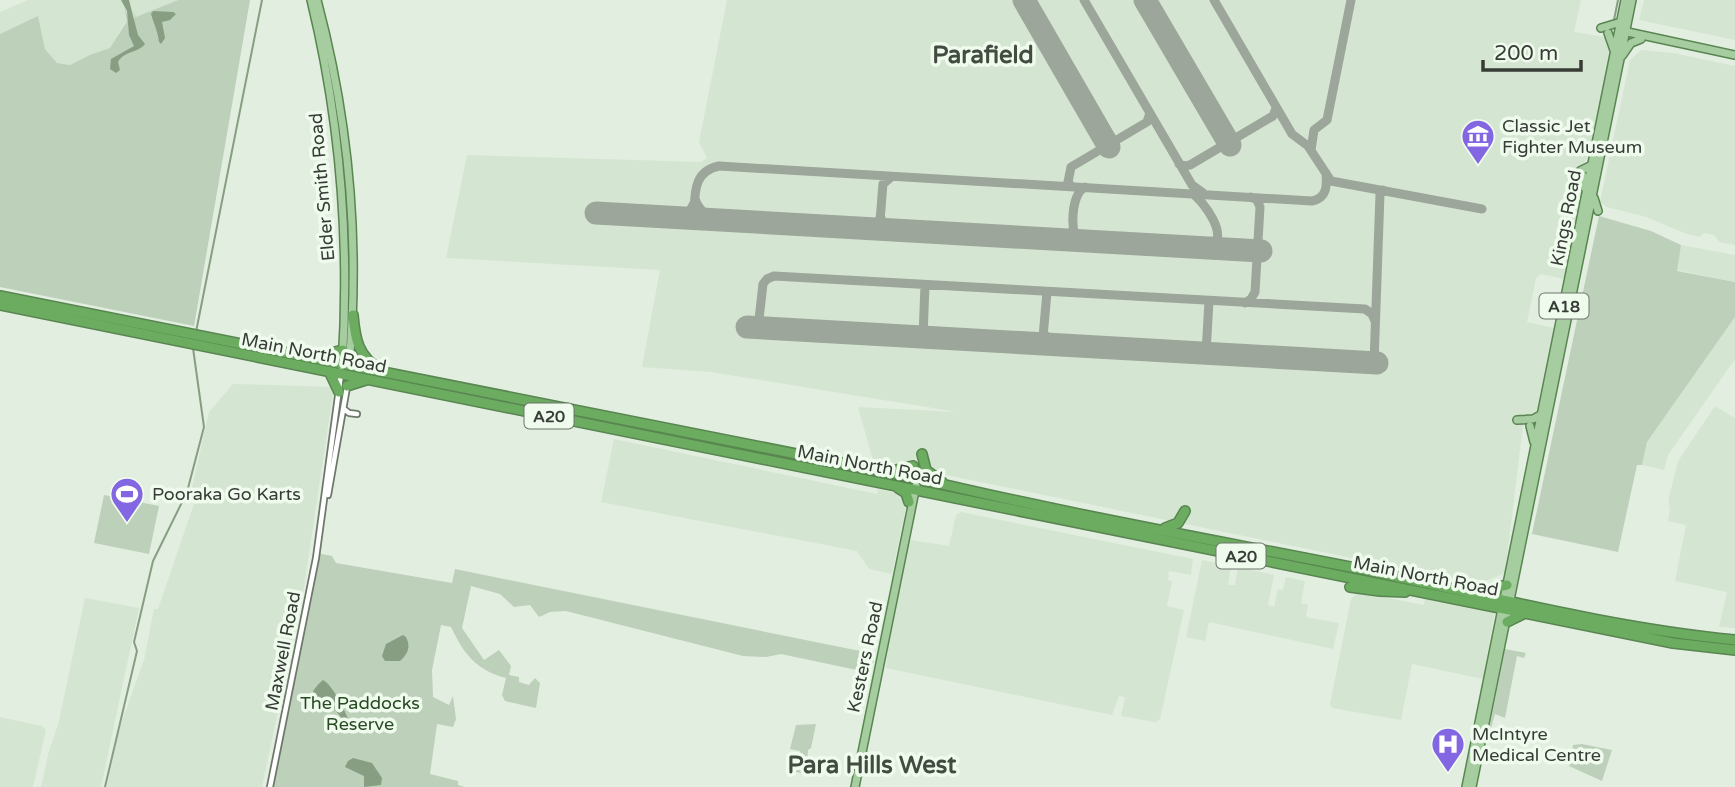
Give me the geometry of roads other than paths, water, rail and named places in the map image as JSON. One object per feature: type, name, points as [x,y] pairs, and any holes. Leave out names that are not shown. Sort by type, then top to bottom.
[{"type":"highway","name":"Main North Road","points":[[0,296],[123,320],[194,340],[329,371],[345,369],[388,374],[915,478],[1064,512],[1192,535],[1471,592],[1526,612],[1673,643],[1735,650]]},
{"type":"highway","name":"Main North Road","points":[[0,305],[132,333],[314,358],[368,379],[893,486],[918,497],[936,494],[1424,592],[1684,635],[1735,640]]},
{"type":"highway","points":[[353,315],[356,342],[362,354],[388,374]]},
{"type":"highway","points":[[123,320],[131,327],[132,333],[152,327]]},
{"type":"highway","points":[[314,358],[342,350]]},
{"type":"highway","points":[[329,371],[343,389],[368,379]]},
{"type":"highway","points":[[922,454],[926,470],[946,485]]},
{"type":"highway","points":[[884,472],[914,466]]},
{"type":"highway","points":[[1160,529],[1175,524],[1185,511],[1184,526],[1186,532],[1192,535]]},
{"type":"highway","points":[[1471,592],[1507,585]]},
{"type":"highway","points":[[1350,587],[1424,592]]},
{"type":"highway","points":[[1507,622],[1526,612]]},
{"type":"main road","name":"Elder Smith Road","points":[[311,0],[328,82],[341,194],[345,285],[342,350],[345,369]]},
{"type":"main road","name":"Elder Smith Road","points":[[317,0],[337,90],[352,195],[355,268],[353,315],[345,369]]},
{"type":"main road","name":"Kings Road","points":[[1623,28],[1625,0]]},
{"type":"main road","name":"Kings Road","points":[[1507,604],[1595,180],[1623,28],[1632,0]]},
{"type":"main road","points":[[1601,28],[1630,29],[1639,36]]},
{"type":"main road","points":[[1623,28],[1639,36],[1735,55]]},
{"type":"main road","points":[[1608,33],[1617,58],[1639,36]]},
{"type":"main road","name":"Kings Road","points":[[1507,604],[1507,585],[1586,199],[1585,180],[1580,171],[1592,165],[1617,58]]},
{"type":"main road","points":[[328,82],[337,90],[331,102]]},
{"type":"main road","points":[[1595,180],[1594,198],[1598,211]]},
{"type":"main road","points":[[1517,420],[1533,419],[1542,414]]},
{"type":"main road","points":[[1530,426],[1535,450]]},
{"type":"main road","name":"Kesters Road","points":[[855,787],[915,478]]},
{"type":"main road","name":"A18","points":[[1472,787],[1507,622],[1507,604]]},
{"type":"main road","name":"A18","points":[[1466,787],[1507,604]]},
{"type":"main road","points":[[1489,675],[1493,675],[1498,663]]},
{"type":"street","name":"Maxwell Road","points":[[270,787],[322,520],[345,369]]},
{"type":"street","name":"Maxwell Road","points":[[338,426],[344,409],[345,369]]},
{"type":"street","points":[[344,409],[357,414]]},
{"type":"waterway","points":[[196,332],[262,0]]},
{"type":"waterway","points":[[1614,20],[1618,0]]},
{"type":"waterway","points":[[105,787],[137,651],[134,642],[153,561],[187,492],[204,427],[193,348]]},
{"type":"place","name":"Classic Jet Fighter Museum","points":[[1478,166]]},
{"type":"place","name":"Pooraka Go Karts","points":[[127,524]]},
{"type":"place","name":"McIntyre Medical Centre","points":[[1448,774]]},
{"type":"district","name":"Parafield","points":[[983,55]]},
{"type":"district","name":"Para Hills West","points":[[872,765]]},
{"type":"park label","name":"The Paddocks Reserve","points":[[360,713]]}]
